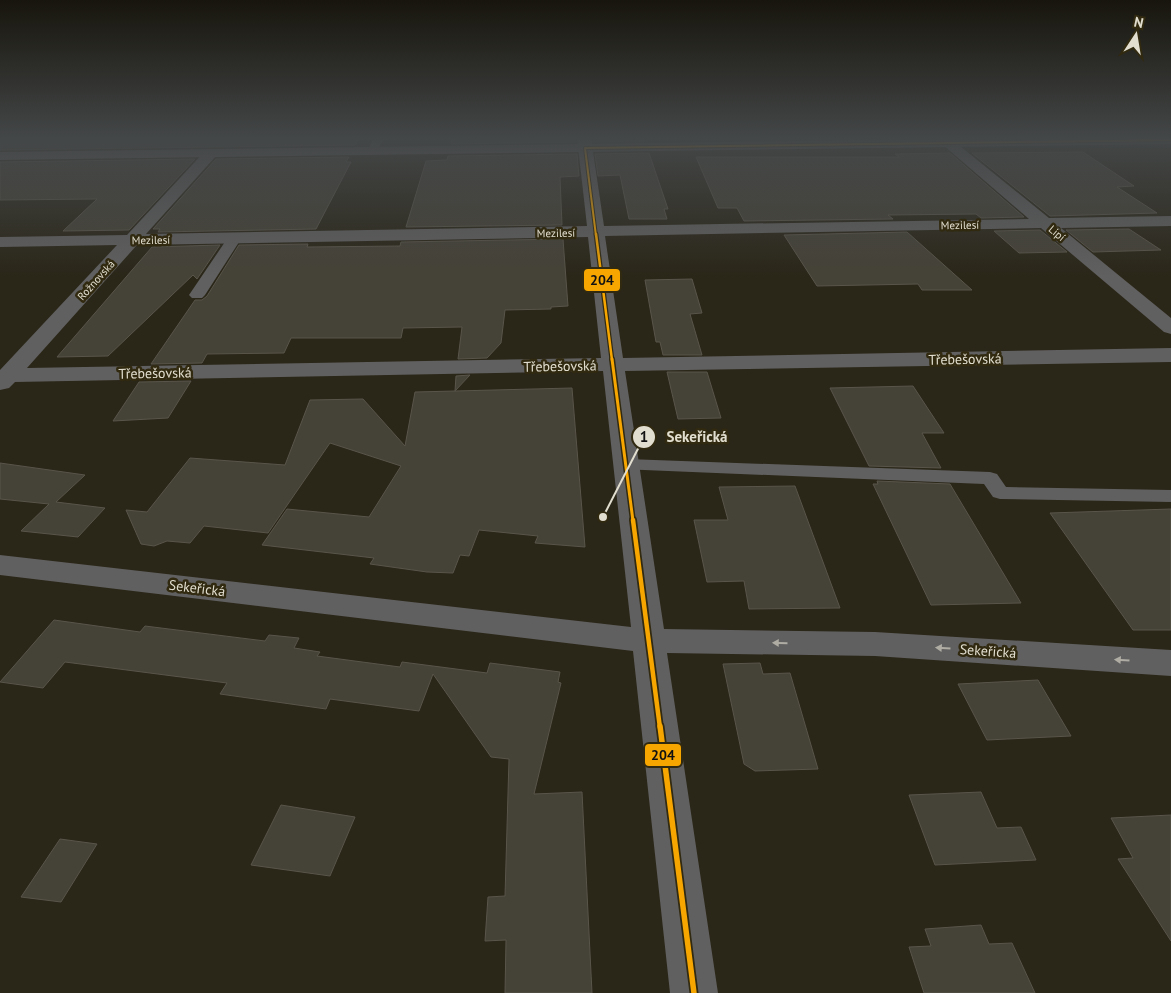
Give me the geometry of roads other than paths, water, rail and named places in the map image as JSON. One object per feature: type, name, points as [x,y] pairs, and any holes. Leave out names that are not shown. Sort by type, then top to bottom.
[{"type":"street","name":"Rožnovská","points":[[5,380],[182,184]]},
{"type":"street","points":[[590,184],[694,993]]},
{"type":"street","name":"Lipí","points":[[997,184],[1171,328]]},
{"type":"street","name":"Mezilesí","points":[[0,242],[1171,221]]},
{"type":"street","name":"Třebešovská","points":[[5,380],[613,365],[1171,356]]},
{"type":"street","name":"Sekeřická","points":[[0,565],[650,641],[875,644],[1171,663]]},
{"type":"lane","points":[[197,295],[234,239]]},
{"type":"lane","points":[[627,465],[990,478],[1000,493],[1171,496]]},
{"type":"place","name":"Sekeřická","points":[[603,517]]}]
